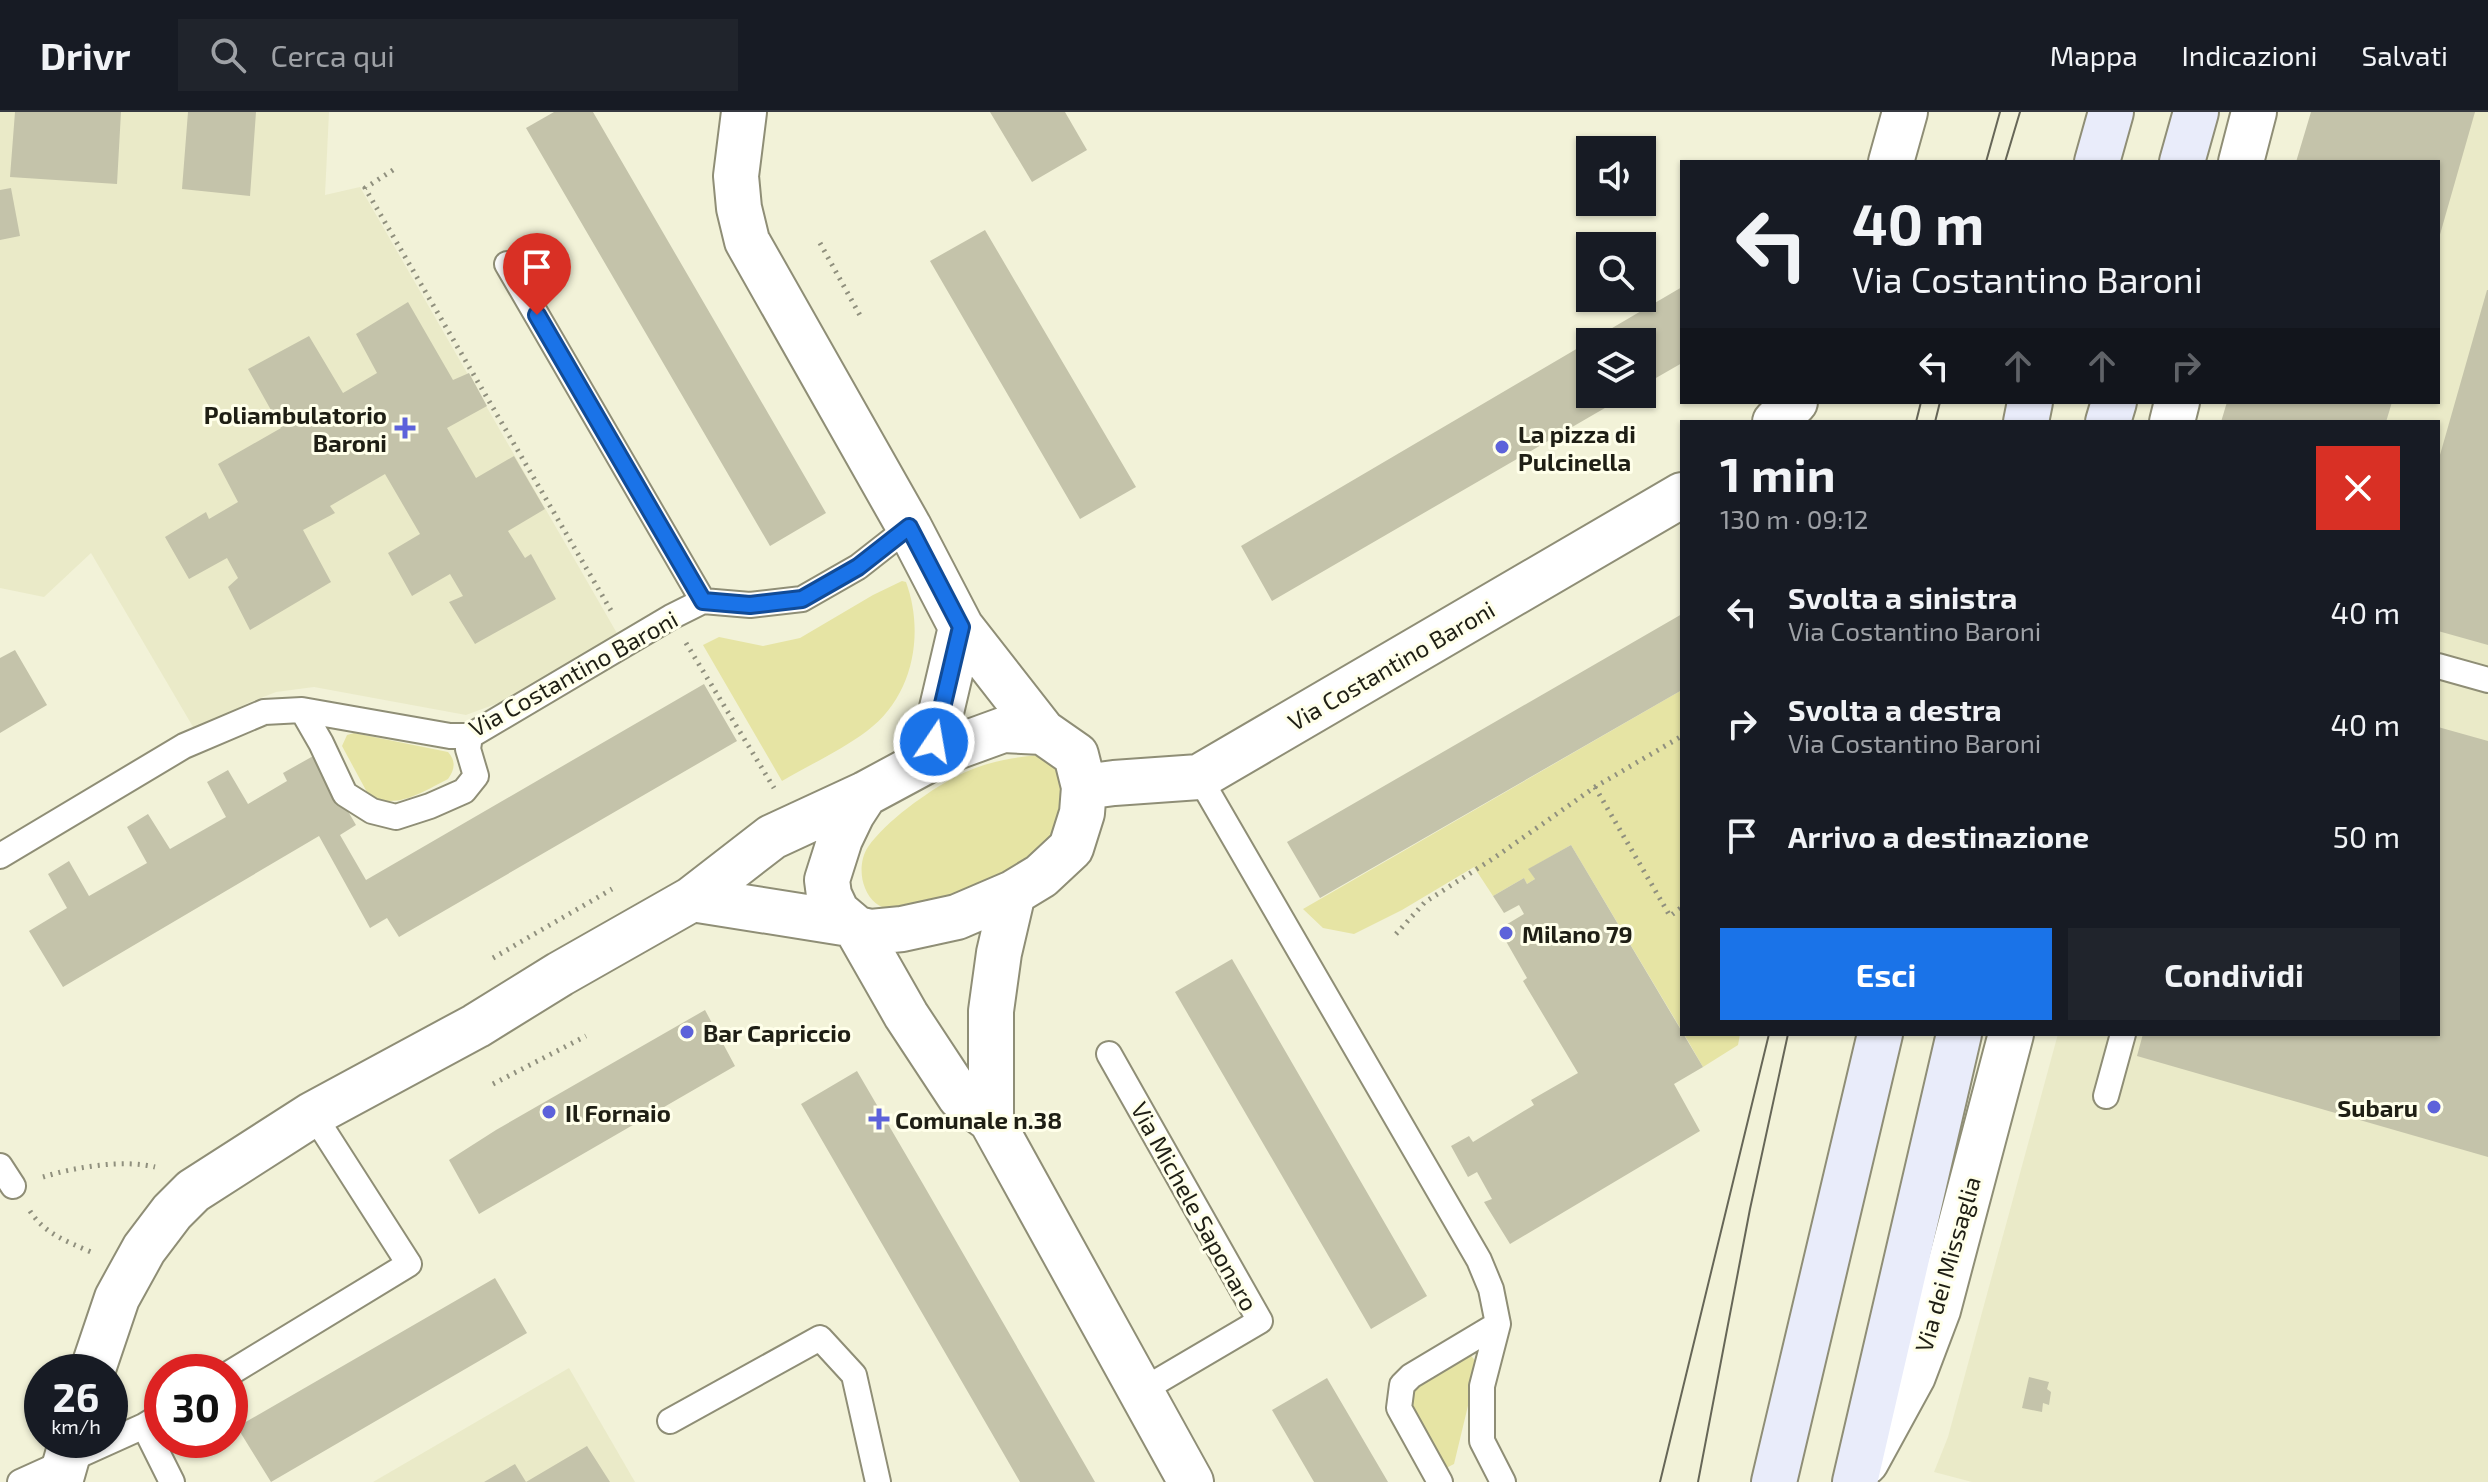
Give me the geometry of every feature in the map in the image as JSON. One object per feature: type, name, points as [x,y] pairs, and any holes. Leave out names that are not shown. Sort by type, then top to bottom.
[{"type":"main road","points":[[2098,160],[2111,112]]},
{"type":"main road","points":[[2183,160],[2196,112]]},
{"type":"main road","points":[[1774,1482],[1880,1036]]},
{"type":"main road","name":"Via dei Missaglia","points":[[1855,1482],[1959,1036]]},
{"type":"street","points":[[692,899],[854,926],[871,932],[957,917],[1013,893],[1041,876],[1071,848],[1082,813],[1084,787],[1076,755],[1043,732],[961,627],[909,527],[747,241],[736,176],[744,112]]},
{"type":"street","points":[[1892,160],[1905,112]]},
{"type":"street","points":[[2242,160],[2254,112]]},
{"type":"street","points":[[1777,420],[1793,404]]},
{"type":"street","name":"Via Costantino Baroni","points":[[1084,787],[1199,777],[1680,496]]},
{"type":"street","points":[[930,759],[961,627]]},
{"type":"street","points":[[98,1354],[117,1298],[144,1249],[172,1212],[193,1191],[313,1114],[476,1026],[692,899],[772,837],[865,794],[948,750],[1003,730],[1043,732]]},
{"type":"street","points":[[865,794],[840,839],[827,880],[829,895],[837,912],[854,926],[906,1015],[960,1097],[991,1120],[1191,1482]]},
{"type":"street","points":[[991,1120],[991,1011],[999,953],[1013,893]]},
{"type":"street","name":"Via dei Missaglia","points":[[1855,1482],[1913,1376],[1938,1310],[2010,1036]]},
{"type":"lane","name":"Via Costantino Baroni","points":[[507,264],[703,601]]},
{"type":"lane","name":"Via Costantino Baroni","points":[[0,856],[184,746],[264,712],[302,710],[450,736],[470,736],[703,601],[750,605],[802,599],[858,567],[909,527]]},
{"type":"lane","points":[[2440,667],[2488,680]]},
{"type":"lane","points":[[302,710],[345,794],[372,811],[396,817],[464,791],[476,776],[468,749],[470,736]]},
{"type":"lane","points":[[1199,777],[1479,1260],[1491,1289],[1498,1324],[1482,1386],[1482,1441],[1501,1481]]},
{"type":"lane","points":[[2106,1096],[2122,1036]]},
{"type":"lane","name":"Via Michele Saponaro","points":[[1109,1054],[1260,1321],[1141,1391]]},
{"type":"lane","points":[[248,1362],[409,1264],[313,1114]]},
{"type":"lane","points":[[1440,1482],[1399,1408],[1402,1385],[1411,1376],[1498,1324]]},
{"type":"lane","points":[[670,1421],[820,1338],[854,1375],[878,1482]]},
{"type":"lane","points":[[20,1482],[144,1424]]},
{"type":"lane","points":[[165,1458],[172,1482]]},
{"type":"path","points":[[393,170],[365,188],[525,459],[612,614]]},
{"type":"path","points":[[820,243],[862,319]]},
{"type":"path","points":[[671,617],[775,790]]},
{"type":"path","points":[[1396,934],[1425,902],[1595,787],[1680,737]]},
{"type":"path","points":[[1595,787],[1670,916],[1680,908]]},
{"type":"path","points":[[493,958],[612,889]]},
{"type":"path","points":[[493,1084],[586,1036]]},
{"type":"path","points":[[6,1176],[54,1174],[138,1163],[159,1168]]},
{"type":"path","points":[[6,1176],[38,1224],[48,1233],[91,1252]]},
{"type":"shaded area","points":[[0,112],[329,112],[325,195],[360,187],[618,635],[501,702],[466,715],[314,687],[276,692],[248,703],[196,732],[91,553],[44,597],[0,588]]},
{"type":"shaded area","points":[[2313,112],[2488,112],[2488,1482],[1972,1482],[1934,1472],[1948,1437],[2057,1036],[2440,1036],[2440,420],[2228,420],[2232,404],[2440,404],[2440,160],[2433,160]]},
{"type":"shaded area","points":[[902,581],[906,582],[912,602],[914,643],[905,683],[895,701],[867,731],[782,781],[703,645],[719,637],[763,646],[800,638]]},
{"type":"shaded area","points":[[1680,691],[1680,1028],[1571,845],[1529,869],[1535,879],[1527,884],[1524,878],[1493,896],[1474,867],[1402,910],[1354,934],[1323,928],[1303,909]]},
{"type":"shaded area","points":[[354,733],[448,752],[454,765],[452,772],[448,779],[409,798],[378,799],[368,794],[342,746],[347,735]]},
{"type":"shaded area","points":[[1038,755],[1054,760],[1073,808],[1042,849],[991,886],[892,911],[872,900],[862,878],[863,857],[876,837],[896,817],[965,772],[995,762]]},
{"type":"shaded area","points":[[1685,1036],[1740,1036],[1738,1045],[1703,1067]]},
{"type":"shaded area","points":[[1467,1351],[1478,1364],[1454,1464],[1444,1469],[1406,1412],[1408,1389]]},
{"type":"shaded area","points":[[569,1368],[635,1482],[373,1482]]},
{"type":"building","points":[[15,112],[121,112],[117,184],[10,177]]},
{"type":"building","points":[[188,112],[256,112],[250,196],[182,189]]},
{"type":"building","points":[[554,112],[593,112],[826,513],[770,546],[526,128]]},
{"type":"building","points":[[990,112],[1065,112],[1087,150],[1032,182]]},
{"type":"building","points":[[2311,112],[2475,112],[2440,234],[2440,160],[2297,160]]},
{"type":"building","points":[[11,188],[20,236],[0,240],[0,190]]},
{"type":"building","points":[[985,230],[1136,487],[1080,519],[930,261]]},
{"type":"building","points":[[1680,288],[1680,364],[1656,378],[1656,328],[1612,328],[1639,312],[1656,312],[1656,302]]},
{"type":"building","points":[[2488,290],[2488,645],[2440,632],[2440,455]]},
{"type":"building","points":[[408,302],[453,380],[469,373],[487,406],[447,428],[476,478],[514,456],[545,509],[508,531],[525,558],[531,554],[556,599],[475,644],[449,602],[463,596],[450,574],[412,596],[388,553],[420,534],[385,474],[330,506],[335,513],[303,530],[331,582],[250,630],[228,587],[238,578],[227,558],[189,579],[165,537],[206,512],[209,519],[238,502],[218,464],[281,428],[248,369],[309,336],[343,393],[377,373],[356,334]]},
{"type":"building","points":[[1576,349],[1576,408],[1605,408],[1272,601],[1241,546]]},
{"type":"building","points":[[2226,404],[2391,404],[2387,420],[2222,420]]},
{"type":"building","points":[[1680,615],[1680,691],[1320,898],[1287,842]]},
{"type":"building","points":[[15,650],[47,705],[0,733],[0,658]]},
{"type":"building","points":[[704,684],[737,741],[399,937],[387,918],[370,928],[319,836],[63,987],[29,931],[67,908],[48,874],[69,861],[89,896],[147,863],[127,827],[148,814],[170,849],[226,817],[207,782],[228,770],[248,804],[287,781],[283,773],[315,755],[356,825],[340,835],[366,880]]},
{"type":"building","points":[[2440,728],[2488,741],[2488,1157],[2137,1056],[2142,1036],[2440,1036]]},
{"type":"building","points":[[1571,845],[1680,1028],[1680,1036],[1685,1036],[1703,1067],[1674,1084],[1700,1131],[1510,1244],[1484,1202],[1492,1199],[1477,1172],[1468,1177],[1451,1146],[1469,1136],[1473,1142],[1534,1105],[1531,1100],[1578,1073],[1523,981],[1527,978],[1499,929],[1524,914],[1519,905],[1504,913],[1493,896],[1524,878],[1527,884],[1535,879],[1528,869]]},
{"type":"building","points":[[1232,959],[1427,1296],[1371,1329],[1175,992]]},
{"type":"building","points":[[705,1010],[735,1066],[479,1214],[449,1160]]},
{"type":"building","points":[[857,1071],[1095,1482],[1020,1482],[801,1104]]},
{"type":"building","points":[[495,1278],[527,1333],[271,1482],[248,1445],[248,1421]]},
{"type":"building","points":[[2029,1377],[2049,1382],[2049,1405],[2043,1403],[2042,1412],[2022,1408]]},
{"type":"building","points":[[1327,1378],[1388,1482],[1314,1482],[1272,1410]]},
{"type":"building","points":[[587,1446],[610,1482],[526,1482]]},
{"type":"building","points":[[515,1464],[526,1482],[484,1482]]},
{"type":"tram line","points":[[1987,160],[2000,112]]},
{"type":"tram line","points":[[2006,160],[2020,112]]},
{"type":"tram line","points":[[1916,420],[1920,404]]},
{"type":"tram line","points":[[1936,420],[1940,404]]},
{"type":"tram line","points":[[1660,1482],[1769,1036]]},
{"type":"tram line","points":[[1698,1482],[1750,1209],[1788,1036]]},
{"type":"place","name":"Poliambulatorio Baroni","points":[[405,428]]},
{"type":"place","name":"La pizza di Pulcinella","points":[[1502,447]]},
{"type":"place","name":"Milano 79","points":[[1506,933]]},
{"type":"place","name":"Bar Capriccio","points":[[687,1032]]},
{"type":"place","name":"Subaru","points":[[2434,1107]]},
{"type":"place","name":"Il Fornaio","points":[[549,1112]]},
{"type":"place","name":"Comunale n.38","points":[[879,1119]]},
{"type":"route","points":[[537,315],[703,601],[750,605],[802,599],[858,567],[909,527],[961,627],[934,742]]}]
